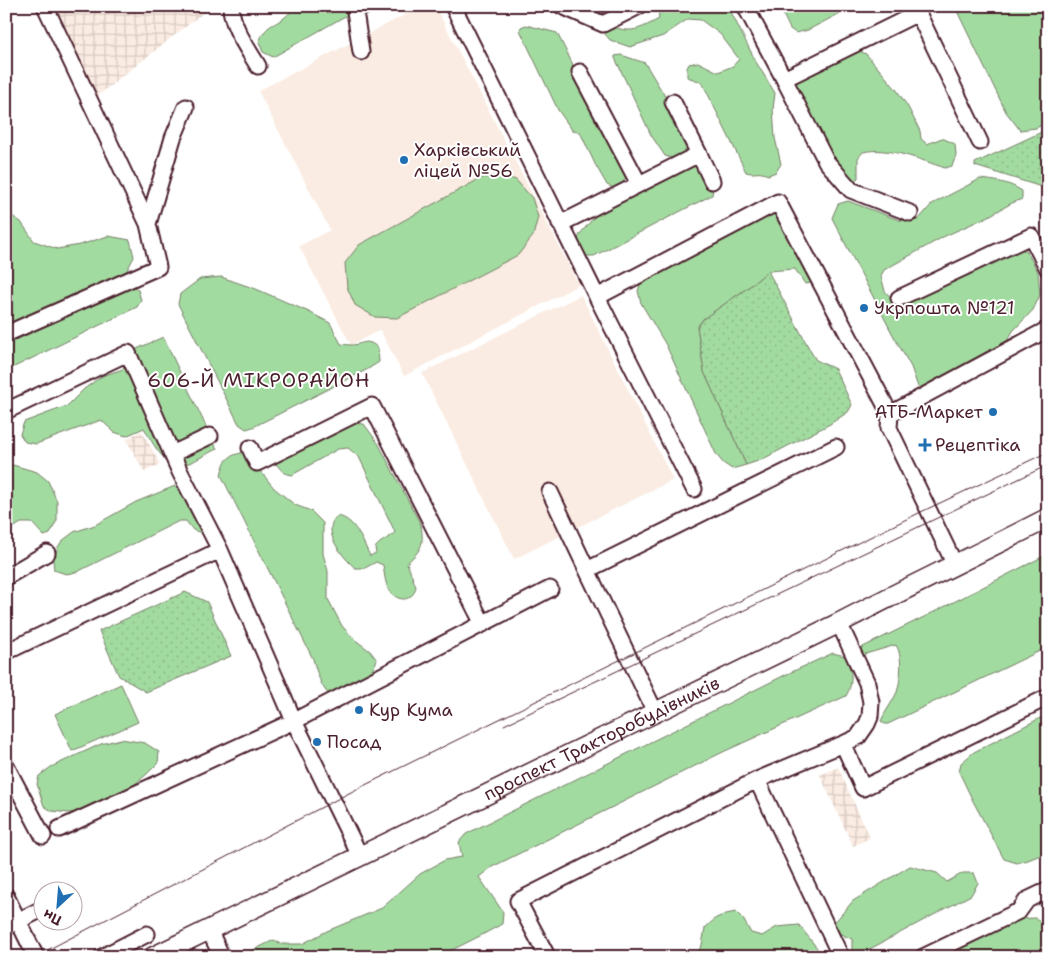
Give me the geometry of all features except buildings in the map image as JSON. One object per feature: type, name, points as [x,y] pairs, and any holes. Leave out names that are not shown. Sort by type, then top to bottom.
[{"type":"main road","name":"проспект Тракторобудівників","points":[[154,957],[839,623],[1048,518]]},
{"type":"lane","points":[[6,334],[158,267],[148,224],[45,6]]},
{"type":"lane","points":[[230,6],[240,35],[258,66]]},
{"type":"lane","points":[[361,52],[355,12],[365,6]]},
{"type":"lane","points":[[453,6],[560,224],[694,489]]},
{"type":"lane","points":[[562,6],[603,24],[639,6]]},
{"type":"lane","points":[[744,6],[826,161],[851,190],[910,213]]},
{"type":"lane","points":[[784,79],[918,13],[980,142]]},
{"type":"lane","points":[[580,72],[639,184]]},
{"type":"lane","points":[[673,102],[712,181]]},
{"type":"lane","points":[[148,224],[173,138],[186,107]]},
{"type":"lane","points":[[560,224],[700,154]]},
{"type":"lane","points":[[597,297],[778,202],[890,414],[889,428],[956,565]]},
{"type":"lane","points":[[899,298],[1031,236],[1048,269]]},
{"type":"lane","points":[[890,414],[1048,329]]},
{"type":"lane","points":[[6,411],[128,353],[172,454],[220,550],[294,721],[360,856]]},
{"type":"lane","points":[[250,448],[257,463],[372,406],[483,624]]},
{"type":"lane","points":[[172,454],[210,436]]},
{"type":"lane","points":[[587,570],[836,447]]},
{"type":"lane","points":[[550,492],[655,712]]},
{"type":"lane","points":[[6,652],[220,550]]},
{"type":"lane","points":[[6,577],[47,553]]},
{"type":"lane","points":[[59,828],[294,721],[550,589]]},
{"type":"lane","points":[[544,957],[547,956],[518,900],[757,780],[858,736],[867,724],[871,702],[867,682],[839,623]]},
{"type":"lane","points":[[843,744],[863,788],[1048,697]]},
{"type":"lane","points":[[6,766],[42,836]]},
{"type":"lane","points":[[757,780],[841,957]]},
{"type":"lane","points":[[923,957],[1019,911],[1027,900],[1048,890]]},
{"type":"lane","points":[[6,896],[12,924],[36,957]]},
{"type":"lane","points":[[12,924],[32,914]]},
{"type":"lane","points":[[208,930],[222,957]]},
{"type":"lane","points":[[102,957],[147,934]]},
{"type":"shaded area","points":[[50,6],[212,6],[96,97]]},
{"type":"shaded area","name":"Харківський ліцей №56","points":[[422,6],[435,6],[579,285],[404,376],[380,330],[351,345],[299,246],[330,230],[258,91]]},
{"type":"shaded area","points":[[581,295],[673,480],[514,559],[422,373]]},
{"type":"shaded area","points":[[142,431],[160,464],[144,472],[126,439]]},
{"type":"shaded area","points":[[838,767],[870,838],[853,846],[820,775]]},
{"type":"green space","points":[[296,6],[354,6],[347,15],[273,57],[263,52],[259,42],[264,32],[286,17]]},
{"type":"green space","points":[[658,6],[728,6],[756,62],[775,93],[773,109],[775,138],[781,164],[776,172],[768,175],[746,172],[702,82],[687,77],[689,64],[698,62],[718,72],[733,66],[739,59],[720,34],[701,20],[688,19],[663,36],[630,47],[610,40],[605,34],[606,28],[631,30],[643,27],[659,19]]},
{"type":"green space","points":[[779,6],[854,6],[808,30],[796,33],[790,29]]},
{"type":"green space","points":[[957,6],[1048,6],[1048,122],[1036,128],[1020,130],[1006,112],[957,11]]},
{"type":"green space","points":[[526,25],[557,33],[628,174],[622,184],[614,188],[607,185],[580,132],[572,130],[558,110],[520,30],[521,27]]},
{"type":"green space","points":[[855,49],[866,54],[896,89],[920,131],[921,139],[927,144],[942,138],[955,144],[956,156],[952,166],[945,168],[894,152],[863,152],[858,158],[858,178],[853,181],[831,161],[795,90],[796,81]]},
{"type":"green space","points":[[621,55],[645,63],[669,103],[690,147],[688,155],[676,159],[665,156],[651,135],[615,58],[615,56]]},
{"type":"green space","points":[[1048,129],[1048,189],[975,166],[975,163]]},
{"type":"green space","points":[[691,163],[700,164],[713,188],[712,195],[594,256],[582,256],[575,247],[580,234],[601,209]]},
{"type":"green space","points":[[500,175],[516,180],[532,198],[538,217],[533,236],[518,255],[397,318],[375,317],[355,305],[347,287],[345,263],[359,245],[481,178]]},
{"type":"green space","points":[[980,179],[997,181],[1012,186],[1022,191],[1022,199],[945,236],[884,270],[881,276],[885,291],[895,302],[1016,250],[1026,250],[1038,272],[1040,295],[1033,310],[1013,331],[1003,348],[927,387],[918,387],[911,367],[832,218],[838,204],[848,201],[899,220],[918,220],[932,204]]},
{"type":"green space","points":[[777,210],[814,277],[812,283],[805,284],[795,269],[768,271],[703,319],[697,327],[704,372],[746,465],[732,469],[723,463],[716,454],[666,345],[641,303],[638,291],[641,282]]},
{"type":"green space","points":[[6,212],[21,222],[34,241],[57,249],[80,245],[108,236],[130,240],[134,257],[126,272],[6,328]]},
{"type":"green space","points":[[768,271],[816,360],[835,369],[852,405],[848,412],[830,424],[761,460],[746,465],[704,372],[697,327],[703,319]]},
{"type":"green space","points":[[221,277],[256,289],[330,323],[341,344],[371,343],[378,348],[379,362],[246,429],[239,424],[178,304],[180,294],[200,279]]},
{"type":"green space","points":[[131,286],[138,290],[141,300],[137,307],[6,371],[6,345],[80,308]]},
{"type":"green space","points":[[163,337],[217,449],[192,462],[178,465],[171,463],[160,454],[144,428],[126,436],[114,432],[101,420],[36,444],[25,442],[20,434],[24,422],[67,406],[84,389],[102,376],[123,369],[128,353]]},
{"type":"green space","points":[[349,423],[364,424],[378,443],[421,525],[421,546],[407,563],[416,587],[413,594],[406,599],[398,598],[391,593],[387,586],[383,565],[376,562],[365,568],[355,568],[340,551],[332,536],[332,522],[337,516],[349,521],[358,532],[370,556],[376,553],[375,548],[377,545],[395,532],[359,457],[348,448],[338,449],[292,475],[284,473],[276,464],[278,456]]},
{"type":"green space","points":[[245,452],[274,488],[295,505],[311,511],[323,523],[323,554],[328,571],[328,599],[342,626],[354,639],[370,651],[377,660],[372,671],[330,695],[321,684],[313,659],[221,475],[228,459]]},
{"type":"green space","points":[[6,463],[37,472],[48,481],[57,501],[57,520],[50,534],[44,536],[32,523],[21,523],[6,532]]},
{"type":"green space","points":[[175,486],[189,493],[205,530],[202,533],[193,530],[186,521],[179,521],[77,572],[66,574],[54,570],[53,560],[58,547],[62,541],[74,532],[95,525],[136,502]]},
{"type":"green space","points":[[1048,554],[1048,647],[888,724],[881,721],[898,687],[901,668],[900,655],[896,645],[862,655],[858,651],[861,648]]},
{"type":"green space","points":[[185,592],[207,602],[231,656],[146,692],[119,676],[99,631]]},
{"type":"green space","points":[[833,653],[845,656],[849,666],[851,681],[846,696],[723,752],[492,867],[479,877],[503,912],[502,924],[480,936],[438,957],[239,957],[274,940],[281,944],[302,944],[327,931],[382,908],[420,874],[445,860],[462,857],[459,842],[466,834],[785,675]]},
{"type":"green space","points":[[121,684],[138,722],[72,751],[55,714]]},
{"type":"green space","points":[[1048,714],[1048,852],[1017,863],[1004,859],[959,772],[961,763],[974,752]]},
{"type":"green space","points":[[121,739],[145,743],[159,752],[158,763],[129,789],[87,812],[69,813],[52,811],[44,806],[37,784],[39,776],[51,767],[101,744]]},
{"type":"green space","points":[[910,866],[937,873],[947,882],[963,873],[974,873],[978,883],[971,895],[868,950],[871,957],[852,957],[852,939],[838,933],[834,923],[853,901]]},
{"type":"green space","points":[[736,912],[743,919],[751,933],[762,936],[777,927],[799,925],[820,952],[821,957],[695,957],[702,945],[705,928],[716,918]]},
{"type":"green space","points":[[1035,918],[1048,925],[1048,957],[934,957],[1016,919]]},
{"type":"tram line","points":[[34,957],[353,791],[923,511],[1048,452]]},
{"type":"tram line","points":[[504,725],[1048,465]]},
{"type":"place","name":"Харківський ліцей №56","points":[[404,160]]},
{"type":"place","name":"Укрпошта №121","points":[[864,308]]},
{"type":"place","name":"АТБ-Маркет","points":[[993,412]]},
{"type":"place","name":"Рецептіка","points":[[925,445]]},
{"type":"place","name":"Кур Кума","points":[[359,710]]},
{"type":"place","name":"Посад","points":[[317,742]]},
{"type":"district","name":"606-Й МІКРОРАЙОН","points":[[259,380]]}]
